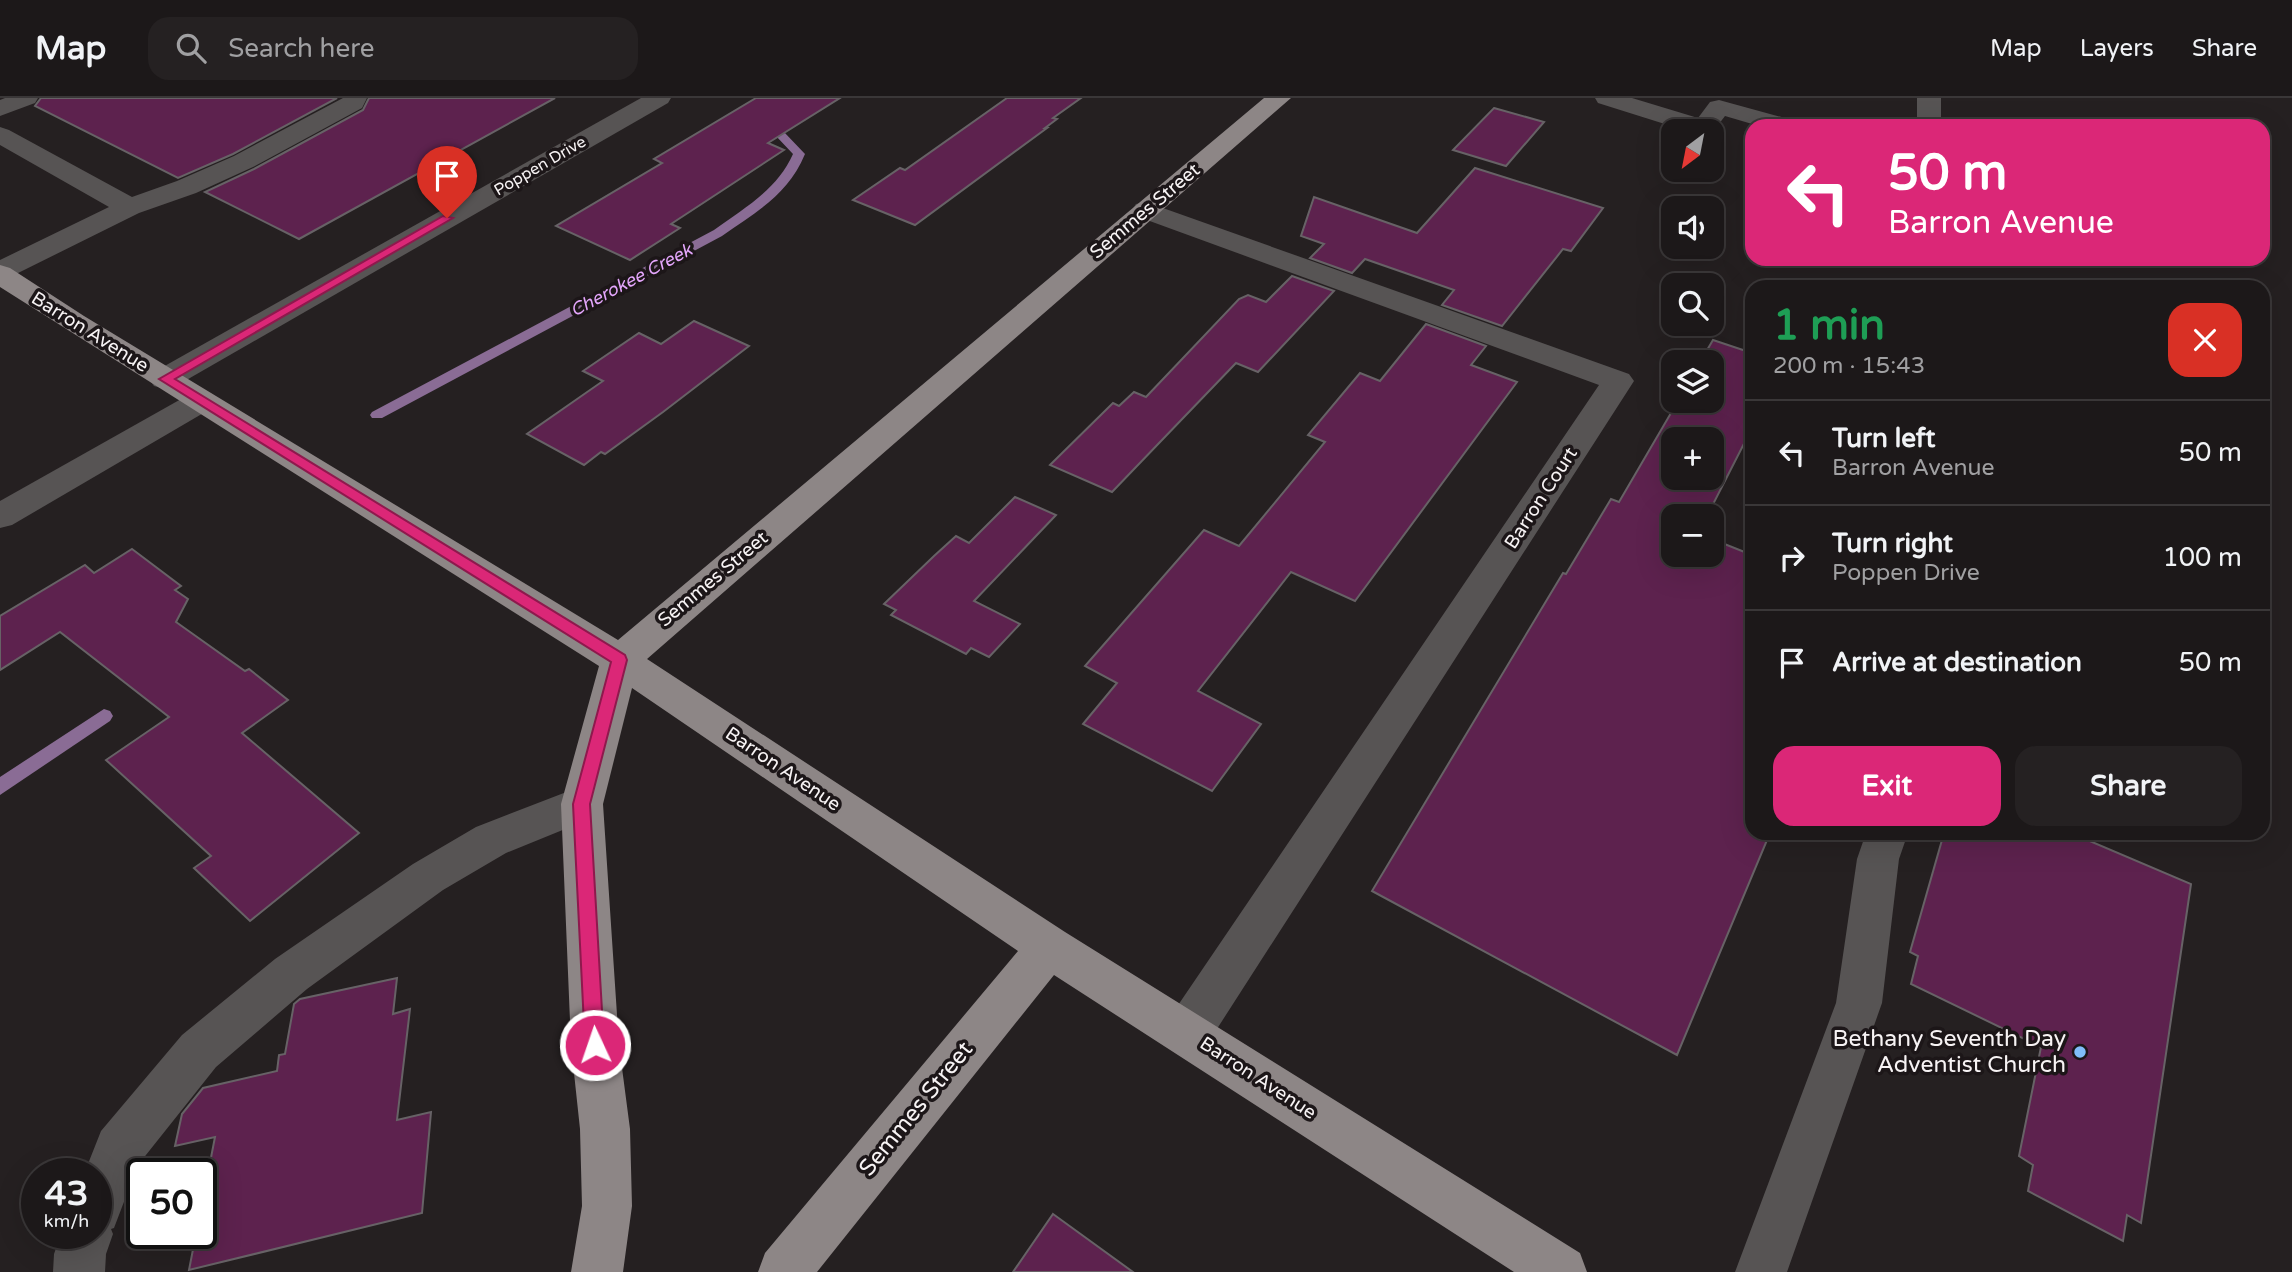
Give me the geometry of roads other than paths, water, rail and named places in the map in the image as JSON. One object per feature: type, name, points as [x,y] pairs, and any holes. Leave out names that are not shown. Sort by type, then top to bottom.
[{"type":"main road","name":"Semmes Street","points":[[620,660],[1279,98]]},
{"type":"main road","name":"Barron Avenue","points":[[0,272],[165,379],[620,660],[1049,947],[1561,1272]]},
{"type":"main road","points":[[597,1272],[607,1206],[605,1129],[595,1045],[582,804],[620,660]]},
{"type":"main road","name":"Semmes Street","points":[[784,1272],[1049,947]]},
{"type":"street","points":[[0,109],[26,98]]},
{"type":"street","points":[[0,272],[129,207],[155,200],[281,143],[353,103],[355,98]]},
{"type":"street","name":"Poppen Drive","points":[[165,379],[659,98]]},
{"type":"street","points":[[1607,98],[1703,128],[1719,107],[1762,119]]},
{"type":"street","points":[[1929,98],[1929,119]]},
{"type":"street","points":[[0,135],[129,207]]},
{"type":"street","name":"Barron Court","points":[[1146,211],[1618,381],[1187,1033]]},
{"type":"street","points":[[0,516],[201,401]]},
{"type":"street","points":[[112,1168],[119,1149],[199,1051],[291,974],[428,877],[492,840],[582,804]]},
{"type":"street","points":[[1761,1272],[1859,1003],[1878,859],[1885,840]]},
{"type":"street","points":[[79,1272],[82,1249]]},
{"type":"waterway","name":"Cherokee Creek","points":[[377,415],[718,233],[767,198],[790,175],[799,154],[780,134],[762,127]]},
{"type":"waterway","name":"Cherokee Creek","points":[[0,787],[104,716]]},
{"type":"place","name":"Bethany Seventh Day Adventist Church","points":[[2080,1052]]}]
